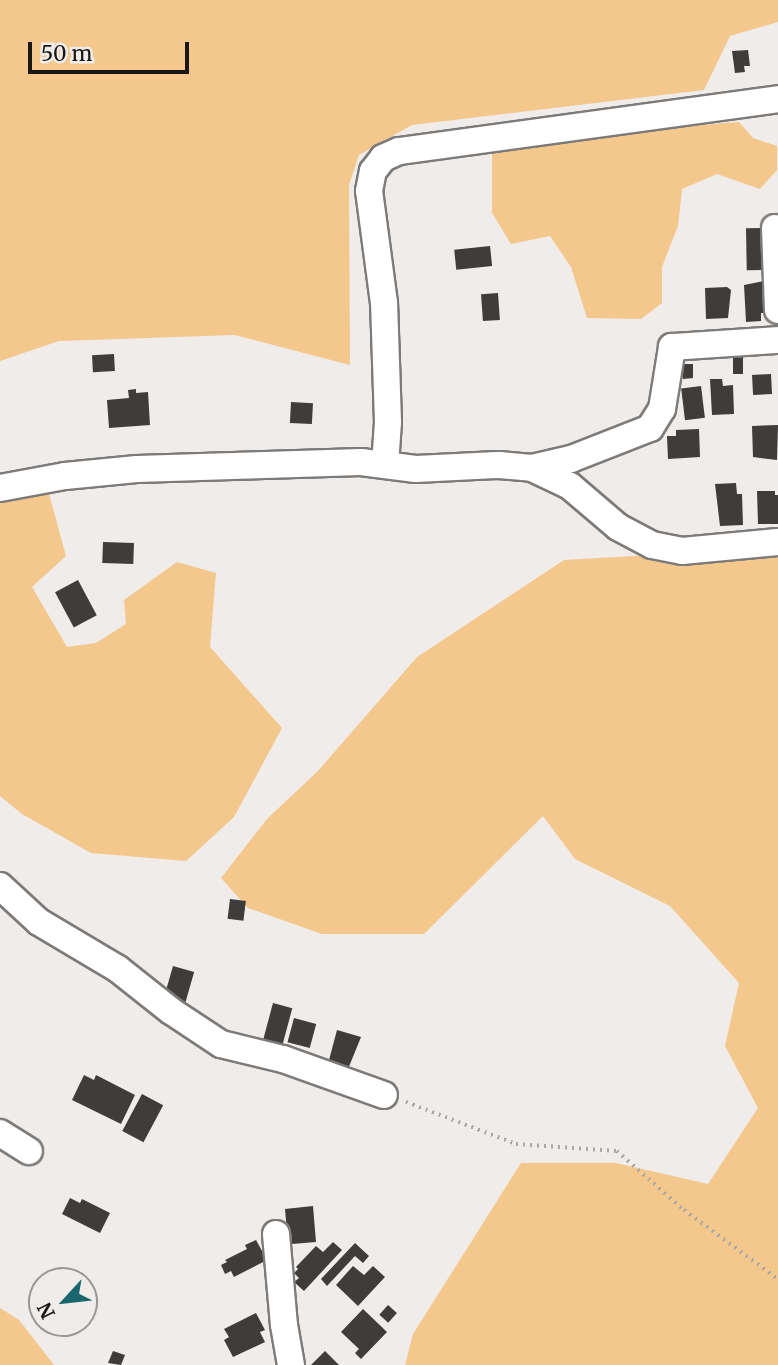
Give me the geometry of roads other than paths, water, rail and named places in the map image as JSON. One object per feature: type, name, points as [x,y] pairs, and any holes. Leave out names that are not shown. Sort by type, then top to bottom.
[{"type":"street","points":[[386,465],[388,422],[383,303],[369,191],[373,171],[383,158],[399,151],[778,99]]},
{"type":"street","points":[[775,228],[778,310]]},
{"type":"street","points":[[0,488],[65,476],[138,469],[361,462],[416,469],[499,465],[532,468],[571,459],[650,428],[662,409],[672,347],[778,340]]},
{"type":"street","points":[[532,468],[570,486],[618,527],[652,545],[682,551],[778,542]]},
{"type":"street","points":[[0,886],[39,922],[117,969],[171,1011],[221,1044],[283,1059],[384,1095]]},
{"type":"street","points":[[0,1133],[29,1151]]},
{"type":"street","points":[[276,1234],[284,1325],[291,1365]]}]
